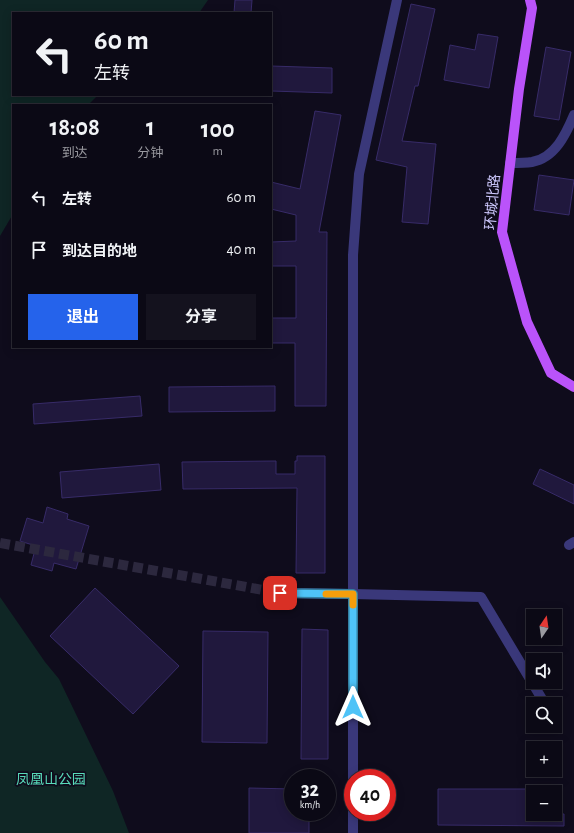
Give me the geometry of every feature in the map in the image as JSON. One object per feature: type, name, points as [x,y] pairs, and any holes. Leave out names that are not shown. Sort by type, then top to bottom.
[{"type":"main road","name":"环城北路","points":[[530,0],[532,8],[510,163],[502,232],[528,322],[551,373],[574,387]]},
{"type":"street","points":[[353,833],[353,248],[359,174],[397,0]]},
{"type":"street","points":[[510,163],[533,162],[551,152],[565,136],[574,115]]},
{"type":"street","points":[[280,593],[481,597],[541,697]]},
{"type":"green space","points":[[0,0],[208,0],[200,12],[12,12],[12,96],[97,96],[89,104],[12,104],[12,216],[0,236]]},
{"type":"green space","name":"凤凰山公园","points":[[0,597],[45,662],[59,679],[113,791],[129,833],[0,833]]},
{"type":"building","points":[[235,0],[252,0],[251,12],[234,12]]},
{"type":"building","points":[[411,4],[435,9],[418,86],[415,86],[402,141],[436,144],[428,224],[402,222],[407,167],[376,160]]},
{"type":"building","points":[[478,34],[498,37],[489,88],[444,80],[450,45],[475,50]]},
{"type":"building","points":[[546,47],[571,52],[559,120],[534,116]]},
{"type":"building","points":[[272,66],[332,68],[332,93],[272,91]]},
{"type":"building","points":[[315,111],[341,115],[319,232],[327,232],[326,406],[295,406],[295,343],[272,343],[272,318],[296,318],[296,266],[272,266],[272,242],[296,241],[296,215],[272,209],[272,182],[300,189]]},
{"type":"building","points":[[539,175],[574,180],[569,215],[534,210]]},
{"type":"building","points":[[275,386],[275,411],[169,412],[169,387]]},
{"type":"building","points":[[140,396],[142,416],[34,424],[33,404]]},
{"type":"building","points":[[297,456],[325,456],[325,573],[296,573],[297,488],[183,489],[182,462],[276,461],[276,474],[295,474],[295,461],[297,461]]},
{"type":"building","points":[[159,464],[161,490],[62,498],[60,472]]},
{"type":"building","points":[[540,469],[574,485],[574,504],[533,484]]},
{"type":"building","points":[[47,507],[68,514],[67,519],[89,526],[76,569],[54,563],[52,571],[31,565],[36,546],[20,541],[27,518],[43,523]]},
{"type":"building","points":[[95,588],[179,666],[133,714],[50,636]]},
{"type":"building","points":[[302,629],[328,630],[328,759],[301,759]]},
{"type":"building","points":[[203,631],[268,632],[267,743],[202,742]]},
{"type":"building","points":[[249,788],[284,789],[284,821],[309,821],[309,833],[249,833]]},
{"type":"building","points":[[438,789],[526,789],[526,821],[562,821],[562,814],[564,814],[564,826],[438,825]]},
{"type":"tunnel","points":[[0,543],[280,593]]},
{"type":"slow traffic","points":[[326,594],[353,594],[353,605]]},
{"type":"route","points":[[280,593],[353,594],[353,707]]}]
